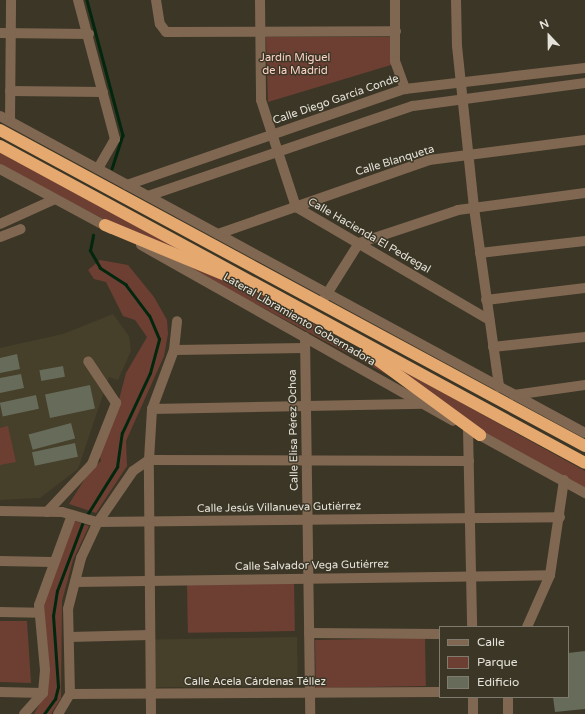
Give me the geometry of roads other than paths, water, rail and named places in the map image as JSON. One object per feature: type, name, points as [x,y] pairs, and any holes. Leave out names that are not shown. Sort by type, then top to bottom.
[{"type":"highway","points":[[0,130],[325,297],[585,446]]},
{"type":"highway","points":[[0,146],[269,291],[335,329],[585,463]]},
{"type":"highway","points":[[105,225],[226,278],[269,291]]},
{"type":"highway","points":[[335,329],[480,435]]},
{"type":"street","points":[[10,121],[11,0]]},
{"type":"street","points":[[78,0],[89,34],[115,139],[98,169]]},
{"type":"street","points":[[156,0],[163,29],[396,31]]},
{"type":"street","name":"Calle Hacienda El Pedregal","points":[[260,0],[261,100],[296,207],[489,320]]},
{"type":"street","points":[[395,0],[395,61],[405,89]]},
{"type":"street","points":[[456,0],[462,102],[474,208],[498,387]]},
{"type":"street","points":[[0,33],[89,34]]},
{"type":"street","name":"Calle Diego García Conde","points":[[127,185],[405,89],[585,68]]},
{"type":"street","points":[[148,196],[413,106],[462,102],[585,83]]},
{"type":"street","points":[[10,91],[103,92]]},
{"type":"street","points":[[0,116],[218,234],[325,297],[585,433]]},
{"type":"street","name":"Calle Blanqueta","points":[[218,234],[429,160],[585,140]]},
{"type":"street","name":"Lateral Libramiento Gobernadora","points":[[0,169],[105,225],[585,493]]},
{"type":"street","points":[[325,297],[359,243],[474,208],[585,193]]},
{"type":"street","points":[[0,224],[55,199]]},
{"type":"street","points":[[0,237],[21,229]]},
{"type":"street","points":[[480,253],[585,241]]},
{"type":"street","points":[[486,300],[585,288]]},
{"type":"street","points":[[151,714],[149,460],[152,409],[174,350],[177,321]]},
{"type":"street","name":"Calle Elisa Pérez Ochoa","points":[[305,337],[310,714]]},
{"type":"street","points":[[493,347],[585,337]]},
{"type":"street","points":[[174,350],[305,348]]},
{"type":"street","points":[[47,512],[92,464],[116,403],[88,361]]},
{"type":"street","points":[[514,395],[585,385]]},
{"type":"street","points":[[152,409],[424,404]]},
{"type":"street","points":[[468,429],[472,626]]},
{"type":"street","points":[[58,714],[70,694],[68,609],[91,520],[133,471],[149,460],[469,462]]},
{"type":"street","points":[[527,626],[550,575],[560,517],[564,480]]},
{"type":"street","name":"Calle Jesús Villanueva Gutiérrez","points":[[0,511],[47,512],[72,515],[91,520],[149,522],[560,517]]},
{"type":"street","points":[[24,714],[43,693],[45,670],[39,613],[52,562],[72,515]]},
{"type":"street","points":[[0,561],[52,562]]},
{"type":"street","name":"Calle Salvador Vega Gutiérrez","points":[[75,582],[550,575]]},
{"type":"street","points":[[0,612],[39,613]]},
{"type":"street","points":[[309,633],[439,634]]},
{"type":"street","points":[[69,637],[150,636]]},
{"type":"street","points":[[0,692],[43,693]]},
{"type":"street","name":"Calle Acela Cárdenas Téllez","points":[[70,694],[439,692]]},
{"type":"street","points":[[473,698],[473,714]]},
{"type":"street","points":[[508,698],[508,714]]},
{"type":"waterway","points":[[87,0],[123,135],[112,168]]},
{"type":"waterway","points":[[87,515],[117,467],[122,433],[150,373],[159,339],[149,316],[126,285],[100,268],[90,251],[93,235]]},
{"type":"waterway","points":[[44,714],[55,699],[58,687],[53,616],[57,591],[83,522]]},
{"type":"park label","name":"Jardín Miguel de la Madrid","points":[[295,65]]}]
